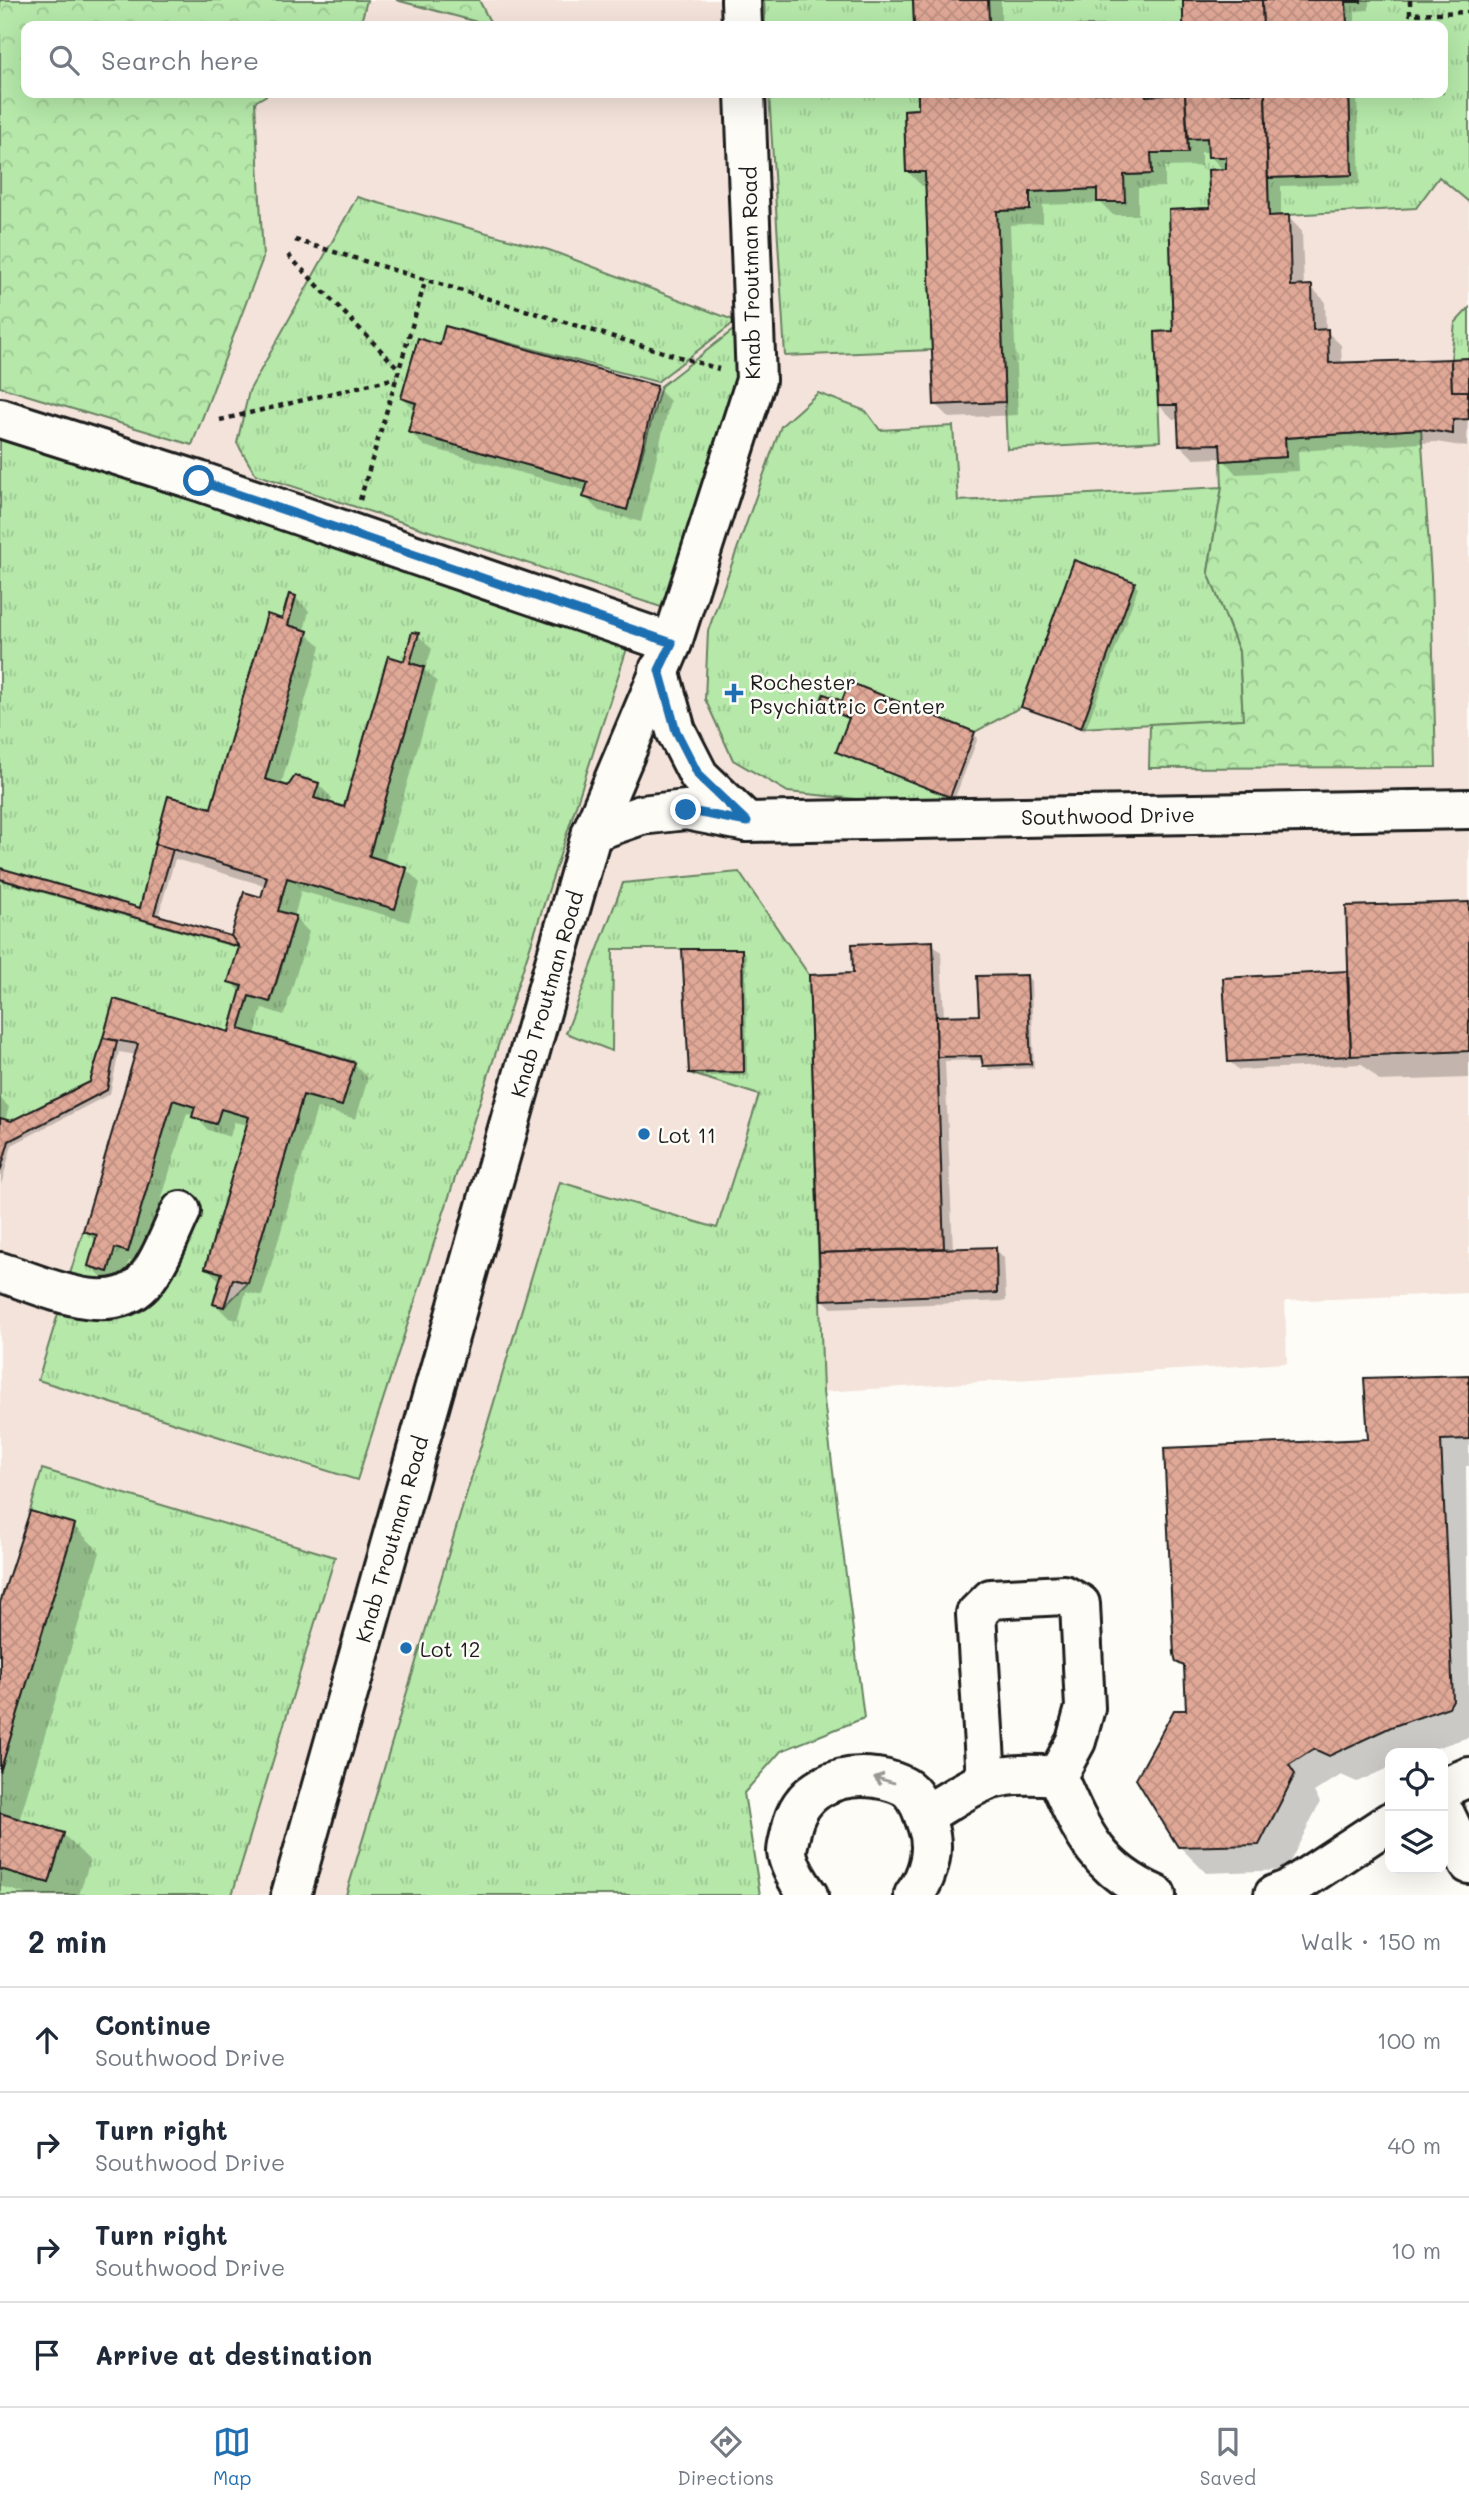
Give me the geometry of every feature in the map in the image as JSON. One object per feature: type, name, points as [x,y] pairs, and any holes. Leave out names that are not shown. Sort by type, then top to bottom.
[{"type":"street","points":[[741,0],[742,21]]},
{"type":"street","name":"Knab Troutman Road","points":[[290,1895],[592,832],[665,657],[756,380],[745,98]]},
{"type":"street","points":[[0,418],[199,481],[665,657],[676,731],[699,776],[747,822]]},
{"type":"street","name":"Southwood Drive","points":[[592,832],[641,815],[686,810],[747,822],[1469,809]]},
{"type":"street","points":[[0,1272],[84,1298],[108,1301],[120,1298],[143,1283],[181,1211]]},
{"type":"street","points":[[986,1779],[976,1614],[991,1598],[1064,1595],[1080,1604],[1085,1708],[1076,1741],[1057,1776]]},
{"type":"street","points":[[924,1816],[986,1779],[1017,1773],[1057,1776]]},
{"type":"street","points":[[808,1895],[798,1882],[787,1852],[793,1823],[805,1799],[821,1784],[856,1775],[885,1779],[910,1791],[924,1816],[932,1838],[930,1863],[914,1895]]},
{"type":"street","points":[[1057,1776],[1083,1835],[1127,1882],[1156,1895]]},
{"type":"street","points":[[1448,1786],[1469,1777]]},
{"type":"street","points":[[1443,1811],[1469,1864]]},
{"type":"street","points":[[1274,1895],[1287,1890],[1385,1825]]},
{"type":"path","points":[[1410,0],[1410,14],[1469,12]]},
{"type":"path","points":[[295,240],[756,380]]},
{"type":"path","points":[[288,255],[399,369]]},
{"type":"path","points":[[350,536],[426,279]]},
{"type":"path","points":[[220,420],[397,377]]},
{"type":"shaded area","name":"Rochester Psychiatric Center","points":[[0,0],[1469,0],[1469,1293],[1285,1301],[1287,1363],[823,1392],[495,1400],[346,1895],[0,1895]]},
{"type":"green space","points":[[0,0],[367,0],[361,21],[21,21],[21,98],[262,98],[255,102],[263,258],[192,445],[0,387]]},
{"type":"green space","points":[[396,0],[479,0],[490,21],[474,21]]},
{"type":"green space","points":[[764,0],[913,0],[914,21],[765,21]]},
{"type":"green space","points":[[988,0],[1183,0],[1183,21],[988,21]]},
{"type":"green space","points":[[1469,0],[1469,202],[1439,177],[1416,208],[1269,216],[1268,178],[1352,175],[1349,98],[1448,98],[1448,21],[1347,21],[1346,2]]},
{"type":"green space","points":[[769,98],[918,98],[918,109],[904,110],[906,172],[925,172],[932,350],[785,356]]},
{"type":"green space","points":[[1207,138],[1226,157],[1226,169],[1208,170],[1210,208],[1169,210],[1173,331],[1155,332],[1160,441],[1007,449],[997,211],[1030,210],[1030,192],[1097,189],[1098,202],[1124,202],[1124,175],[1152,174],[1151,153],[1188,153],[1188,139]]},
{"type":"green space","points":[[357,197],[549,250],[736,321],[657,382],[445,326],[440,345],[418,339],[401,398],[416,403],[408,432],[588,482],[584,497],[627,509],[661,386],[741,324],[737,396],[667,609],[255,474],[237,443],[249,391]]},
{"type":"green space","points":[[1469,308],[1469,358],[1451,359],[1455,323]]},
{"type":"green space","points":[[818,393],[866,411],[880,430],[953,426],[958,501],[1222,487],[1208,572],[1239,652],[1243,719],[1081,728],[1134,583],[1074,561],[1021,707],[975,732],[850,683],[842,701],[823,694],[819,706],[849,718],[950,797],[925,806],[788,792],[733,760],[705,699],[708,631],[781,426]]},
{"type":"green space","points":[[1421,429],[1431,576],[1436,767],[1149,768],[1150,724],[1243,719],[1239,651],[1208,572],[1222,487],[1221,461],[1286,457],[1285,438]]},
{"type":"green space","points":[[0,431],[633,630],[357,1480],[38,1380],[83,1231],[97,1235],[88,1266],[108,1272],[115,1248],[128,1252],[173,1100],[195,1107],[192,1117],[216,1124],[221,1109],[249,1117],[205,1268],[222,1273],[213,1304],[224,1307],[248,1283],[303,1095],[342,1106],[355,1062],[239,1029],[249,996],[271,1001],[296,917],[278,911],[287,878],[395,908],[407,868],[369,856],[424,667],[410,663],[418,634],[412,632],[404,661],[388,656],[344,807],[314,798],[319,783],[295,776],[288,786],[265,779],[308,631],[288,625],[296,596],[289,594],[282,619],[267,615],[211,808],[168,796],[140,908],[0,868]]},
{"type":"green space","points":[[739,872],[809,975],[823,1392],[864,1718],[781,1751],[744,1793],[760,1895],[346,1895],[560,1182],[717,1228],[759,1095],[689,1073],[744,1072],[742,949],[613,949],[612,1051],[566,1033],[623,883]]},
{"type":"green space","points":[[0,879],[239,947],[229,982],[242,986],[229,1032],[114,1000],[90,1082],[11,1121],[0,1118]]},
{"type":"green space","points":[[42,1469],[335,1557],[232,1895],[0,1895],[0,1869],[49,1883],[64,1833],[0,1813],[0,1772],[75,1525],[30,1511]]},
{"type":"building","points":[[913,0],[988,0],[989,21],[914,21]]},
{"type":"building","points":[[1183,0],[1262,0],[1263,21],[1183,21]]},
{"type":"building","points":[[1262,0],[1361,0],[1346,2],[1347,21],[1263,21]]},
{"type":"building","points":[[918,98],[1185,98],[1188,153],[1151,153],[1152,174],[1124,175],[1125,202],[1097,202],[1097,189],[1030,192],[1030,210],[997,211],[1005,402],[934,405],[925,172],[906,172],[904,110],[918,109]]},
{"type":"building","points":[[1185,98],[1265,98],[1269,216],[1289,215],[1291,286],[1312,285],[1313,330],[1328,329],[1329,363],[1451,359],[1452,391],[1468,391],[1469,419],[1453,420],[1453,434],[1421,429],[1285,438],[1286,457],[1221,461],[1220,444],[1179,445],[1177,405],[1158,405],[1155,332],[1173,331],[1169,210],[1210,208],[1208,170],[1226,169],[1226,157],[1208,157],[1207,138],[1188,139]]},
{"type":"building","points":[[1265,98],[1349,98],[1352,175],[1268,178]]},
{"type":"building","points":[[445,326],[657,386],[627,510],[583,497],[588,482],[408,432],[416,403],[401,398],[418,338],[440,345]]},
{"type":"building","points":[[1469,358],[1469,419],[1468,391],[1452,391],[1451,359]]},
{"type":"building","points":[[1074,560],[1135,582],[1081,728],[1021,707]]},
{"type":"building","points":[[289,594],[296,596],[288,625],[308,631],[265,779],[288,786],[295,776],[319,783],[314,798],[344,807],[388,656],[404,661],[412,632],[419,633],[410,663],[424,667],[369,856],[407,868],[395,909],[287,878],[278,911],[296,916],[270,1002],[249,996],[239,1029],[355,1063],[342,1106],[303,1095],[248,1283],[233,1279],[224,1307],[213,1304],[222,1273],[205,1268],[249,1117],[221,1109],[216,1124],[192,1117],[195,1107],[173,1100],[128,1252],[115,1248],[108,1272],[88,1266],[97,1235],[83,1231],[138,1044],[103,1038],[114,999],[229,1032],[242,986],[228,982],[239,947],[231,936],[244,892],[261,897],[267,877],[155,844],[168,796],[211,808],[267,614],[282,619]]},
{"type":"building","points":[[849,682],[975,732],[950,797],[836,752],[849,718],[819,706],[824,694],[842,701]]},
{"type":"building","points":[[155,844],[173,849],[154,914],[231,936],[239,947],[0,879],[0,868],[140,908]]},
{"type":"building","points":[[1469,902],[1469,1051],[1351,1056],[1346,906]]},
{"type":"building","points":[[933,941],[944,1248],[819,1253],[809,975],[853,973],[852,944]]},
{"type":"building","points":[[682,949],[742,949],[744,1072],[689,1073]]},
{"type":"building","points":[[1347,971],[1351,1056],[1228,1062],[1223,978]]},
{"type":"building","points":[[1027,975],[1031,1064],[983,1066],[981,1056],[937,1057],[936,1016],[979,1015],[977,976]]},
{"type":"building","points":[[103,1038],[117,1041],[107,1090],[9,1141],[0,1172],[0,1118],[11,1121],[90,1082]]},
{"type":"building","points":[[996,1247],[997,1293],[821,1300],[819,1253]]},
{"type":"building","points":[[1469,1375],[1469,1439],[1441,1440],[1453,1700],[1449,1707],[1391,1727],[1329,1756],[1314,1749],[1289,1765],[1295,1774],[1259,1845],[1178,1847],[1136,1779],[1174,1710],[1186,1710],[1184,1666],[1176,1662],[1174,1654],[1164,1448],[1368,1439],[1364,1378]]},
{"type":"building","points":[[30,1511],[75,1524],[0,1772],[0,1603]]},
{"type":"building","points":[[0,1813],[64,1833],[49,1883],[0,1869]]},
{"type":"place","name":"Rochester Psychiatric Center","points":[[734,693]]},
{"type":"place","name":"Lot 11","points":[[644,1134]]},
{"type":"place","name":"Lot 12","points":[[406,1648]]},
{"type":"route","points":[[199,481],[350,536],[672,643],[659,670],[676,731],[699,776],[747,822],[686,810]]}]
